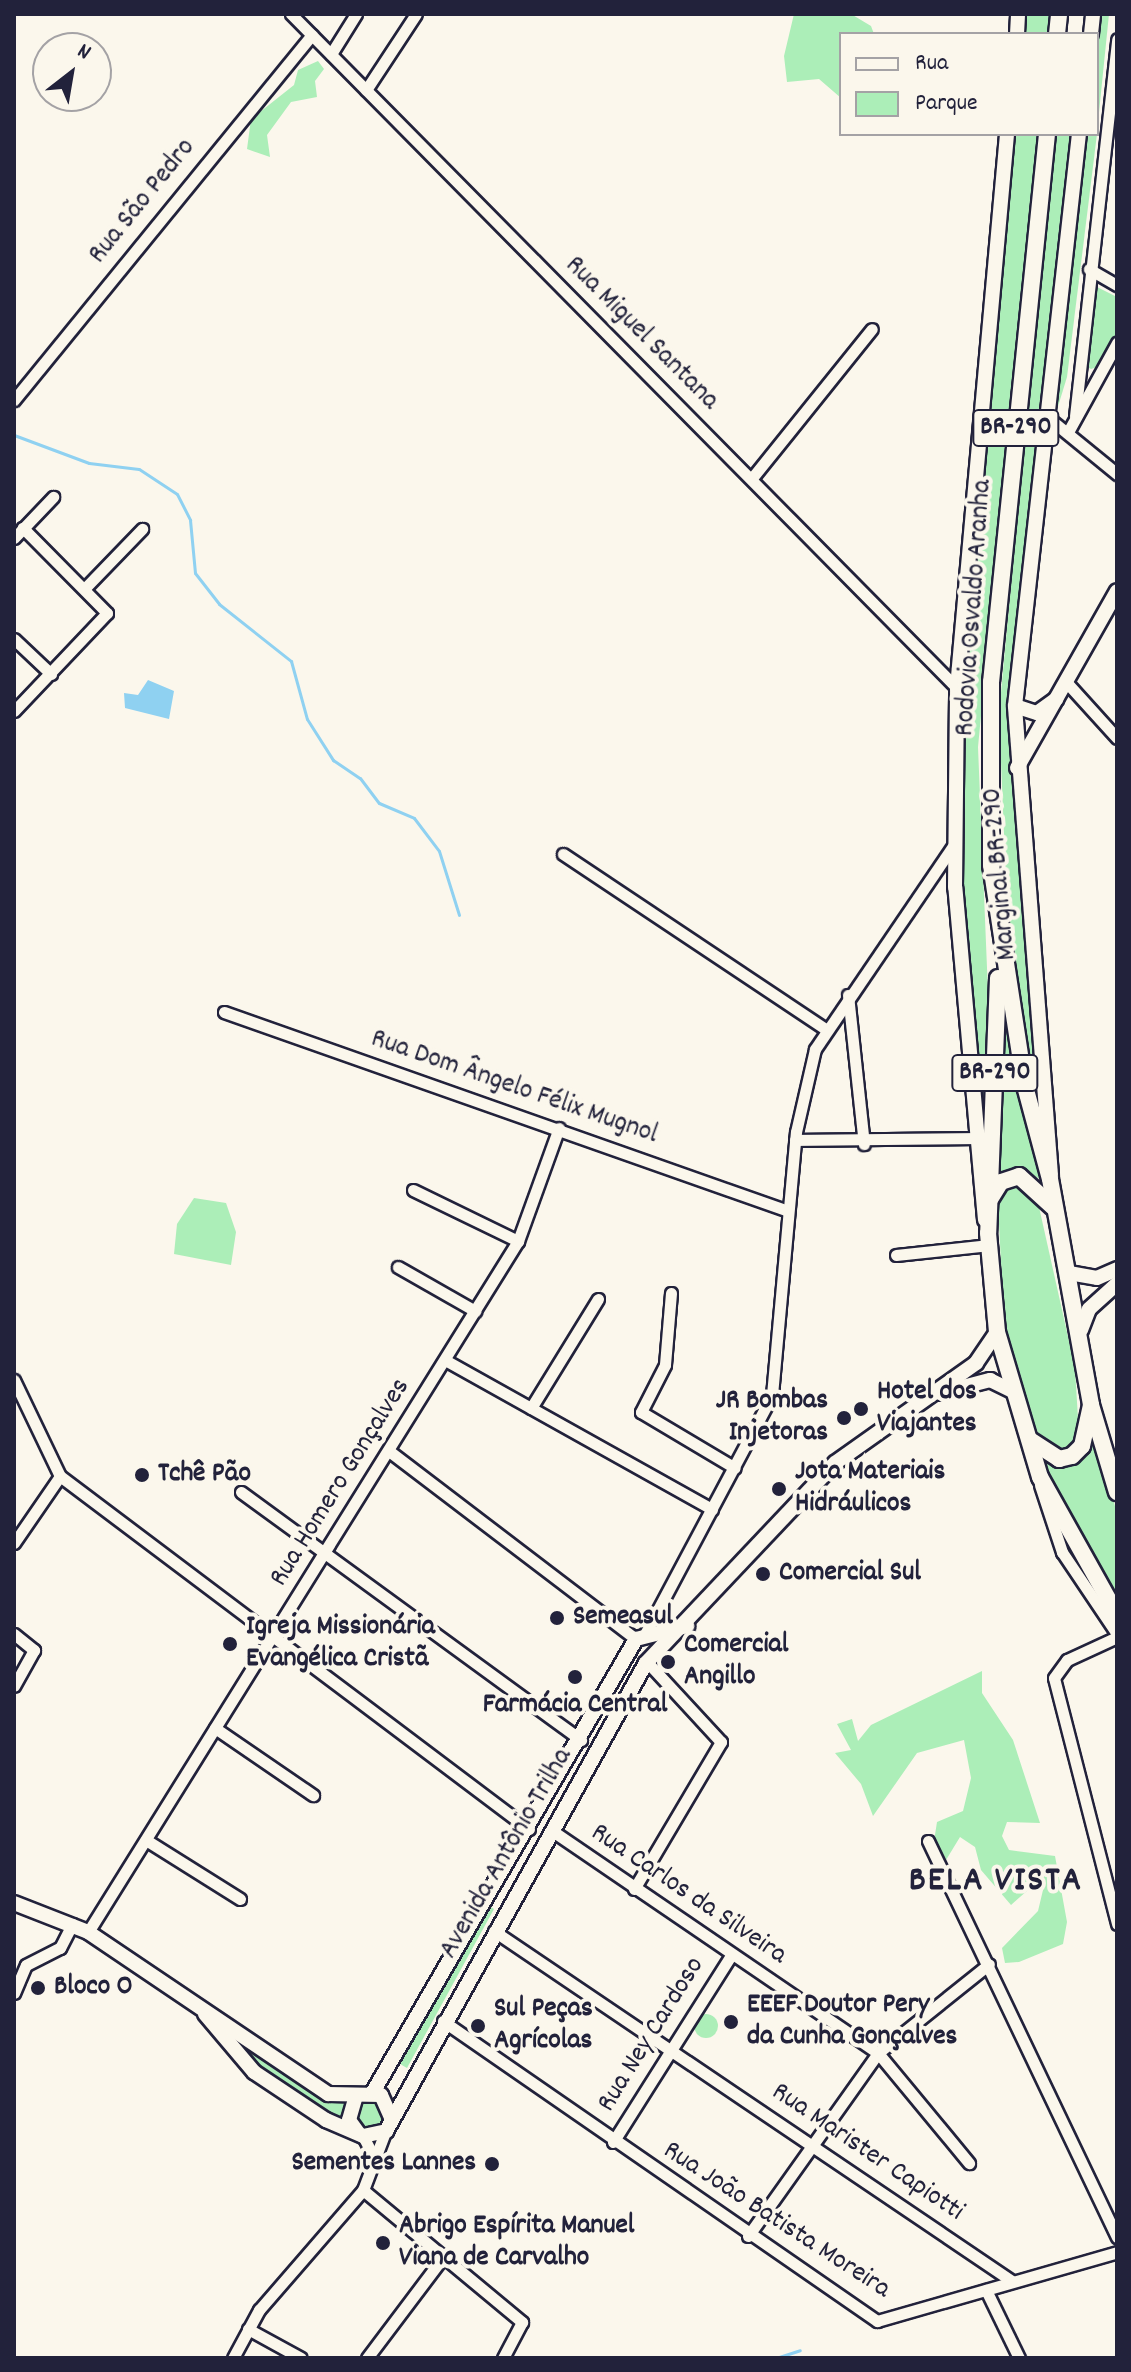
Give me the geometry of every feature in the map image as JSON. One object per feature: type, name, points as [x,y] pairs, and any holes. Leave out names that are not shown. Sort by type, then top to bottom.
[{"type":"highway","name":"Rodovia Osvaldo Aranha","points":[[1047,136],[991,682],[998,944],[988,1239],[997,1332],[1040,1477],[1117,1615]]},
{"type":"highway","name":"Rodovia Osvaldo Aranha","points":[[998,944],[1081,1330],[1091,1405],[1117,1492]]},
{"type":"highway","points":[[989,1202],[1001,1182],[1019,1176],[1056,1210]]},
{"type":"highway","name":"BR-290","points":[[1029,1439],[1052,1456],[1072,1456],[1082,1446],[1091,1405]]},
{"type":"main road","points":[[988,1239],[975,1138],[955,887],[957,688],[1007,136]]},
{"type":"main road","name":"Marginal BR-290","points":[[1050,1179],[1017,768],[1015,706],[1079,136]]},
{"type":"main road","points":[[1017,768],[1065,689],[1117,591]]},
{"type":"main road","points":[[1015,706],[1037,713],[1065,689]]},
{"type":"main road","points":[[1069,1273],[1113,1279]]},
{"type":"main road","points":[[1081,1330],[1089,1309],[1113,1279]]},
{"type":"main road","name":"Avenida Antônio Trilha","points":[[388,2128],[443,2021],[651,1660],[687,1626],[835,1463],[976,1363],[997,1332]]},
{"type":"main road","name":"Avenida Antônio Trilha","points":[[924,1397],[981,1381],[1013,1391]]},
{"type":"main road","points":[[642,1640],[687,1626]]},
{"type":"main road","points":[[642,1640],[651,1660]]},
{"type":"main road","points":[[642,1640],[651,1660]]},
{"type":"main road","name":"Avenida Antônio Trilha","points":[[373,2092],[642,1640]]},
{"type":"main road","points":[[14,1903],[88,1932],[205,2014],[328,2094],[355,2099],[373,2092],[388,2101],[388,2128],[363,2136],[254,2072],[205,2014]]},
{"type":"main road","points":[[355,2099],[349,2120],[363,2136]]},
{"type":"street","name":"Rua Miguel Santana","points":[[291,14],[957,688]]},
{"type":"street","points":[[331,54],[356,14]]},
{"type":"street","points":[[366,90],[416,14]]},
{"type":"street","name":"Rua São Pedro","points":[[14,400],[312,35]]},
{"type":"street","points":[[1075,416],[1089,269],[1114,105],[1117,39]]},
{"type":"street","points":[[1089,269],[1117,285]]},
{"type":"street","points":[[752,478],[872,329]]},
{"type":"street","points":[[1068,432],[1117,343]]},
{"type":"street","points":[[1046,416],[1117,474]]},
{"type":"street","points":[[14,538],[53,497]]},
{"type":"street","points":[[14,711],[51,674],[106,608],[23,528]]},
{"type":"street","points":[[86,587],[142,529]]},
{"type":"street","points":[[14,639],[51,674]]},
{"type":"street","points":[[1065,689],[1117,738]]},
{"type":"street","points":[[389,1451],[642,1640],[735,1468],[778,1373],[795,1140],[807,1074],[824,1028],[955,843]]},
{"type":"street","points":[[563,854],[824,1028]]},
{"type":"street","points":[[926,885],[939,879],[955,887]]},
{"type":"street","points":[[848,995],[864,1144]]},
{"type":"street","name":"Rua Dom Ângelo Félix Mugnol","points":[[224,1012],[788,1211]]},
{"type":"street","name":"Rua Homero Gonçalves","points":[[88,1932],[518,1241],[559,1128]]},
{"type":"street","points":[[795,1140],[864,1144],[975,1138]]},
{"type":"street","points":[[413,1190],[518,1241]]},
{"type":"street","points":[[896,1255],[988,1239]]},
{"type":"street","points":[[398,1267],[475,1311]]},
{"type":"street","points":[[671,1293],[665,1365],[643,1416],[735,1468]]},
{"type":"street","points":[[531,1408],[598,1299]]},
{"type":"street","points":[[445,1360],[712,1509]]},
{"type":"street","points":[[14,1380],[60,1476],[272,1639],[529,1829]]},
{"type":"street","points":[[14,1543],[60,1476]]},
{"type":"street","points":[[1040,1477],[1062,1552],[1117,1635],[1067,1660],[1054,1678],[1117,1924]]},
{"type":"street","points":[[241,1492],[327,1551],[581,1740]]},
{"type":"street","points":[[14,1634],[31,1645],[34,1653],[14,1686]]},
{"type":"street","points":[[634,1889],[721,1742],[651,1660]]},
{"type":"street","points":[[215,1728],[313,1795]]},
{"type":"street","name":"Rua Carlos da Silveira","points":[[551,1830],[878,2053],[969,2163]]},
{"type":"street","points":[[146,1840],[240,1899]]},
{"type":"street","points":[[928,1841],[1117,2237]]},
{"type":"street","points":[[14,1993],[26,1965],[60,1948],[72,1924]]},
{"type":"street","name":"Rua Marister Capiotti","points":[[494,1931],[1012,2281]]},
{"type":"street","name":"Rua Ney Cardoso","points":[[613,2142],[732,1954]]},
{"type":"street","points":[[748,2236],[809,2142],[878,2053],[989,1964]]},
{"type":"street","name":"Rua João Batista Moreira","points":[[443,2021],[748,2236],[877,2321],[1117,2252]]},
{"type":"street","points":[[233,2358],[248,2329],[363,2190],[377,2164],[388,2128]]},
{"type":"street","points":[[363,2136],[377,2164]]},
{"type":"street","points":[[363,2190],[522,2322],[503,2358]]},
{"type":"street","points":[[367,2358],[443,2257]]},
{"type":"street","points":[[986,2290],[1019,2358]]},
{"type":"street","points":[[248,2329],[301,2358]]},
{"type":"green space","points":[[794,14],[851,14],[871,26],[873,32],[839,32],[839,96],[819,79],[787,82],[784,56]]},
{"type":"green space","points":[[1025,14],[1049,14],[1049,32],[1025,32]]},
{"type":"green space","points":[[1098,14],[1109,14],[1099,112],[1099,32]]},
{"type":"green space","points":[[318,61],[324,69],[315,81],[317,97],[291,102],[267,135],[270,157],[247,149],[251,119],[294,85],[298,70]]},
{"type":"green space","points":[[1016,136],[1037,136],[978,747],[990,1041],[985,1176],[958,850],[961,702]]},
{"type":"green space","points":[[1053,136],[1072,136],[1009,733],[1045,1112],[1038,1118],[1010,978],[999,714]]},
{"type":"green space","points":[[1083,136],[1097,136],[1067,377],[1056,413],[1051,410]]},
{"type":"green space","points":[[1097,287],[1117,297],[1117,334],[1100,366],[1091,369],[1084,365]]},
{"type":"green space","points":[[1006,1009],[1043,1181],[1021,1168],[998,1181]]},
{"type":"green space","points":[[1019,1182],[1037,1198],[1075,1368],[1079,1436],[1062,1454],[1043,1442],[1031,1420],[1004,1322],[998,1204],[1008,1185]]},
{"type":"green space","points":[[194,1198],[226,1203],[236,1232],[231,1265],[174,1254],[177,1224]]},
{"type":"green space","points":[[1093,1420],[1117,1514],[1117,1607],[1042,1460],[1062,1466]]},
{"type":"green space","points":[[982,1671],[982,1693],[1013,1740],[1040,1823],[1007,1822],[1002,1836],[1009,1850],[1055,1856],[1067,1922],[1063,1944],[1019,1962],[1005,1963],[1002,1948],[1038,1911],[1043,1890],[1028,1890],[1011,1905],[981,1870],[975,1847],[960,1837],[946,1860],[934,1841],[937,1822],[963,1811],[971,1778],[964,1740],[917,1753],[873,1816],[861,1784],[835,1753],[851,1750],[837,1724],[852,1719],[858,1741],[871,1725]]},
{"type":"green space","points":[[491,1907],[494,1909],[407,2068],[400,2064]]},
{"type":"green space","points":[[706,2014],[715,2017],[718,2026],[715,2035],[706,2038],[697,2035],[694,2026],[697,2017]]},
{"type":"green space","points":[[240,2042],[345,2103],[347,2125],[257,2067]]},
{"type":"green space","points":[[371,2101],[381,2105],[385,2115],[381,2125],[371,2129],[361,2125],[357,2115],[361,2105]]},
{"type":"water","points":[[148,680],[174,691],[169,719],[125,708],[124,693],[138,695]]},
{"type":"waterway","points":[[14,435],[89,463],[139,469],[177,494],[190,520],[195,573],[219,604],[291,661],[307,719],[333,760],[360,778],[379,803],[414,818],[439,851],[459,915]]},
{"type":"waterway","points":[[776,2358],[800,2350]]},
{"type":"place","name":"Hotel dos Viajantes","points":[[861,1409]]},
{"type":"place","name":"JR Bombas Injetoras","points":[[844,1418]]},
{"type":"place","name":"Tchê Pão","points":[[142,1475]]},
{"type":"place","name":"Jota Materiais Hidráulicos","points":[[779,1489]]},
{"type":"place","name":"Comercial Sul","points":[[763,1574]]},
{"type":"place","name":"Semeasul","points":[[557,1618]]},
{"type":"place","name":"Igreja Missionária Evangélica Cristã","points":[[230,1644]]},
{"type":"place","name":"Comercial Angillo","points":[[668,1662]]},
{"type":"place","name":"Farmácia Central","points":[[575,1677]]},
{"type":"place","name":"Bloco O","points":[[38,1988]]},
{"type":"place","name":"EEEF Doutor Pery da Cunha Gonçalves","points":[[731,2022]]},
{"type":"place","name":"Sul Peças Agrícolas","points":[[478,2026]]},
{"type":"place","name":"Sementes Lannes","points":[[492,2164]]},
{"type":"place","name":"Abrigo Espírita Manuel Viana de Carvalho","points":[[383,2243]]},
{"type":"district","name":"BELA VISTA","points":[[996,1883]]}]
